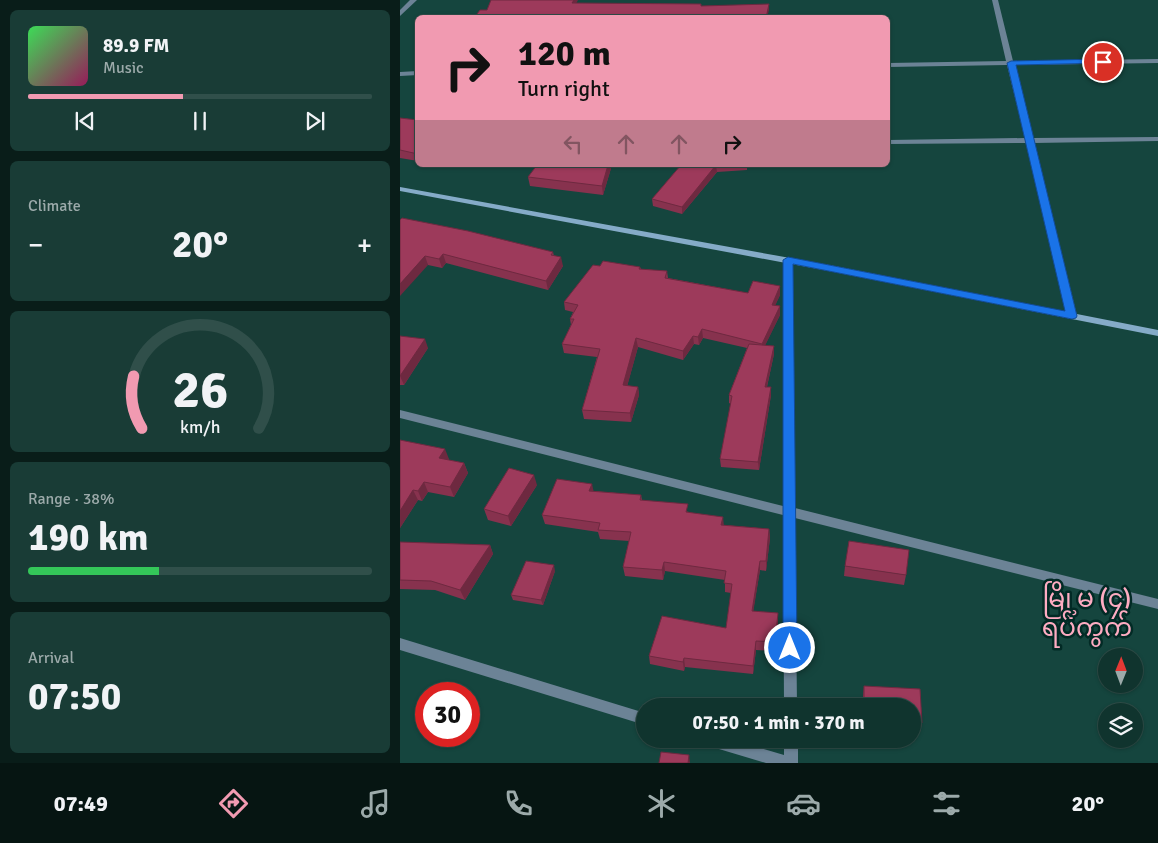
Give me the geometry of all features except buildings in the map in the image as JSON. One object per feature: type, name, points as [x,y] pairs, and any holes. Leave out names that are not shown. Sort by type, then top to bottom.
[{"type":"main road","points":[[400,189],[788,260],[1158,333]]},
{"type":"street","points":[[400,14],[414,0]]},
{"type":"street","points":[[995,0],[1072,316]]},
{"type":"street","points":[[890,65],[1158,60]]},
{"type":"street","points":[[400,74],[415,73]]},
{"type":"street","points":[[890,142],[1158,139]]},
{"type":"street","points":[[788,260],[790,698]]},
{"type":"street","points":[[400,414],[1158,604]]},
{"type":"street","points":[[400,644],[636,716]]},
{"type":"street","points":[[739,748],[789,763],[790,748]]},
{"type":"district","name":"မြို့မ (၄) ရပ်ကွက်","points":[[1087,612]]},
{"type":"route","points":[[790,648],[788,260],[1072,316],[1011,63],[1103,62]]}]
